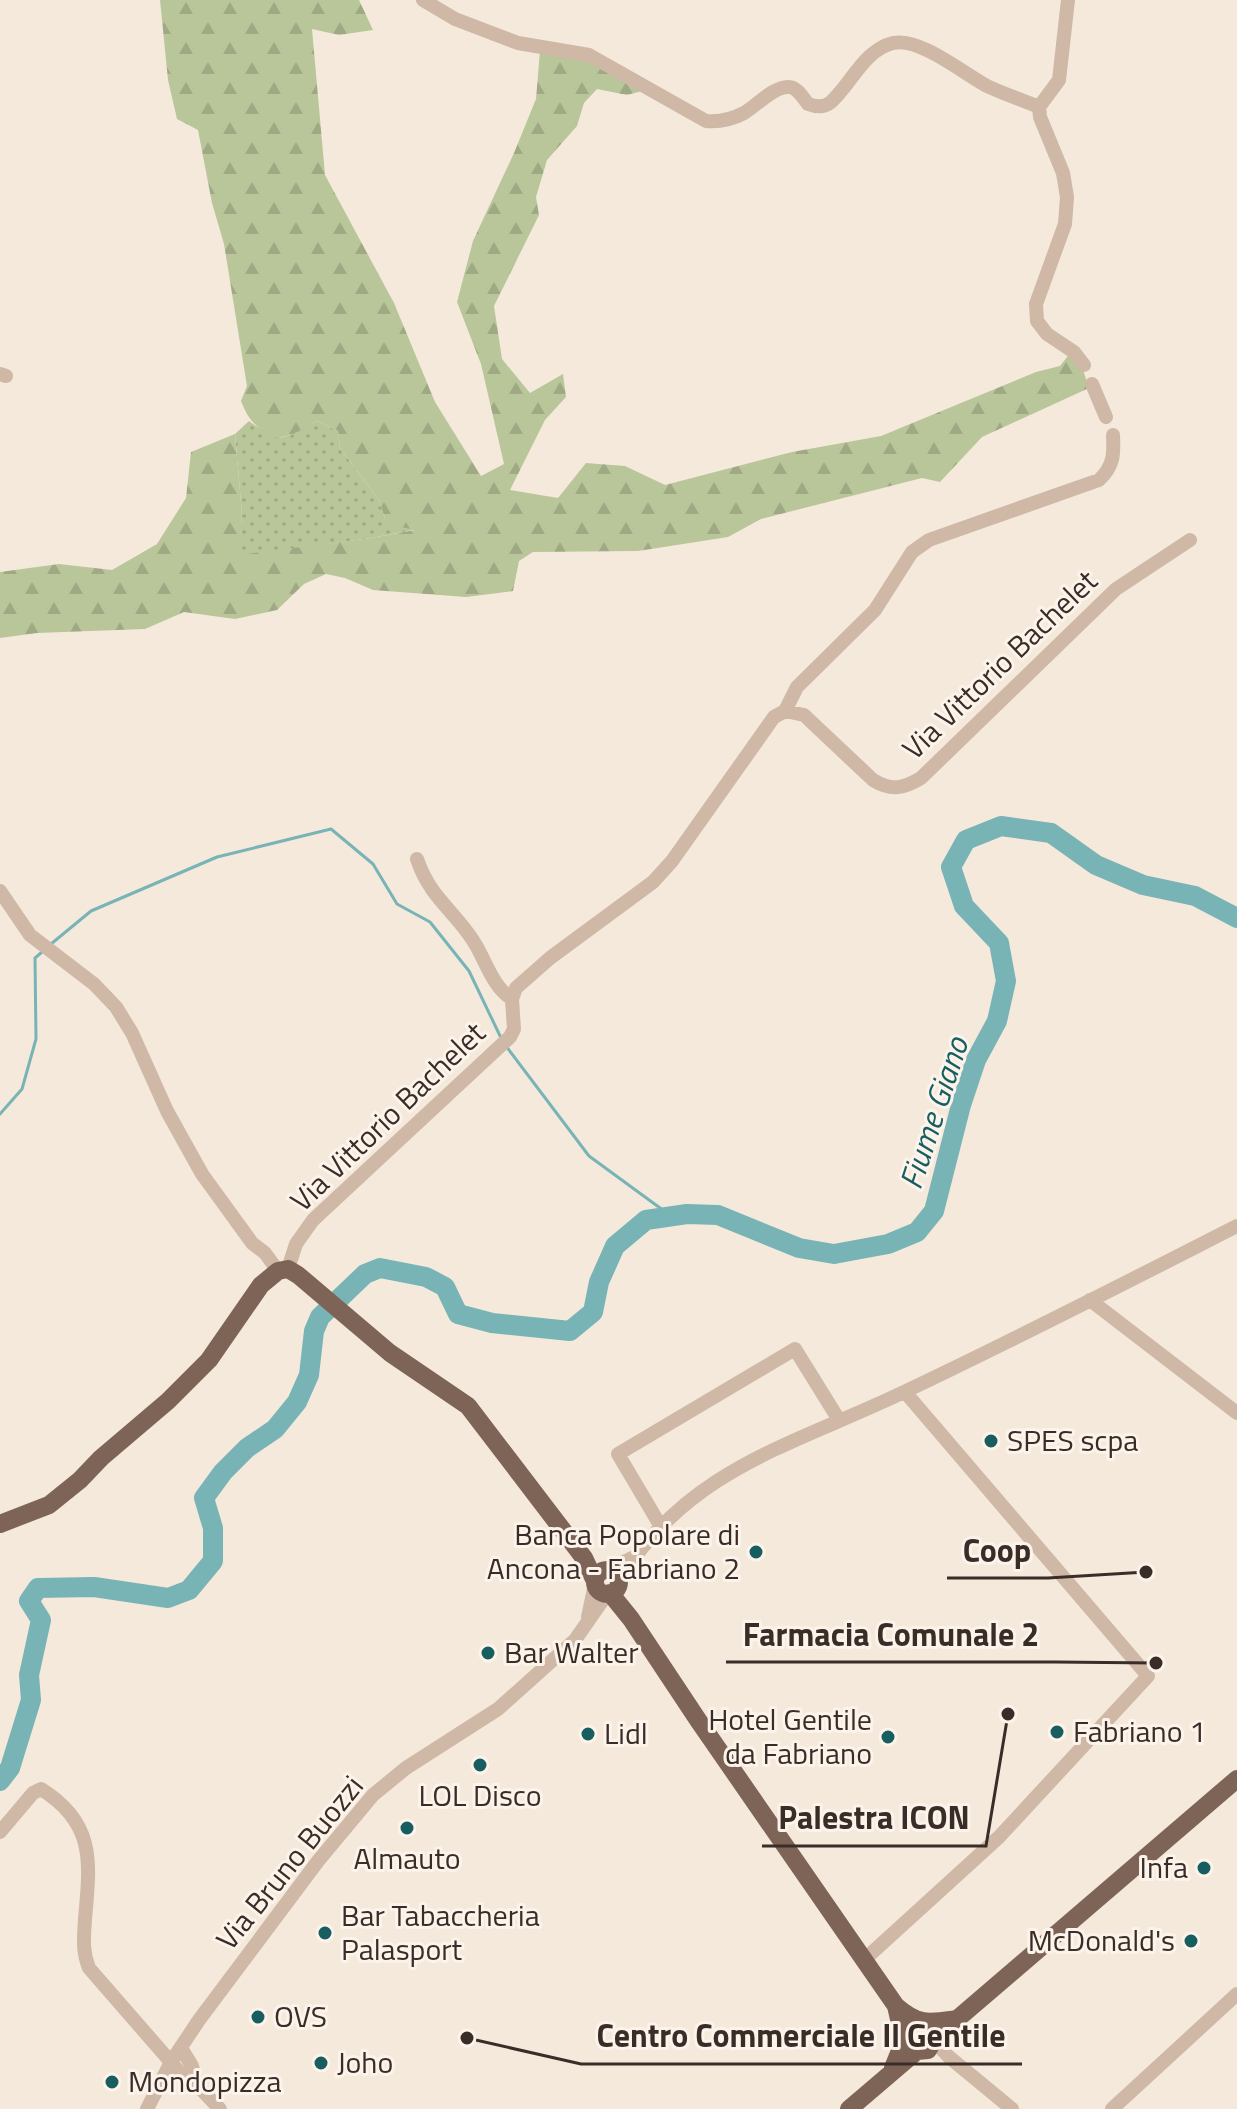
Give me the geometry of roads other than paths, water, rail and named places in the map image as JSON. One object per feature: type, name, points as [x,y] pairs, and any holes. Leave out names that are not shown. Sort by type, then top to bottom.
[{"type":"main road","points":[[0,1524],[49,1505],[168,1401],[209,1360],[261,1285],[283,1270],[319,1292],[390,1353],[468,1406],[606,1583],[921,2038]]},
{"type":"main road","points":[[849,2109],[890,2074],[921,2038],[958,2019],[1237,1779]]},
{"type":"street","points":[[423,0],[455,19],[518,43],[589,55],[706,121],[721,122],[742,114],[788,86],[795,89],[808,104],[824,106],[884,46],[896,42],[922,47],[991,88],[1039,107]]},
{"type":"street","points":[[1068,0],[1059,80],[1039,107],[1040,117],[1063,173],[1067,197],[1065,224],[1036,304],[1037,321],[1047,334],[1074,352],[1084,365]]},
{"type":"street","points":[[1092,384],[1106,417]]},
{"type":"street","points":[[785,711],[797,687],[875,610],[912,552],[948,531],[1013,512],[1099,480],[1109,471],[1114,456],[1113,435]]},
{"type":"street","name":"Via Vittorio Bachelet","points":[[283,1270],[313,1220],[510,1037],[515,1019],[512,999],[516,988],[550,958],[653,882],[672,861],[774,717],[785,711],[804,715],[873,780],[885,787],[907,786],[921,778],[1116,589],[1190,540]]},
{"type":"street","name":"Via Vittorio Bachelet","points":[[417,859],[432,893],[472,939],[501,992],[512,999]]},
{"type":"street","points":[[0,891],[30,935],[94,984],[116,1007],[202,1174],[252,1243],[283,1270]]},
{"type":"street","points":[[586,1625],[606,1583],[660,1525],[682,1505],[741,1464],[905,1392],[1237,1226]]},
{"type":"street","points":[[1090,1300],[1237,1413]]},
{"type":"street","points":[[660,1525],[618,1454],[795,1349],[839,1420]]},
{"type":"street","points":[[865,1959],[999,1837],[1148,1676],[905,1392]]},
{"type":"street","points":[[586,1625],[610,1613],[631,1619]]},
{"type":"street","name":"Via Bruno Buozzi","points":[[147,2109],[181,2048],[318,1861],[373,1795],[406,1768],[498,1709],[575,1640],[586,1625]]},
{"type":"street","points":[[0,1832],[33,1793],[41,1789],[67,1810],[87,1842],[90,1861],[83,1954],[89,1968],[183,2076],[197,2085],[220,2109]]},
{"type":"street","points":[[1112,2109],[1237,1994]]},
{"type":"street","points":[[921,2038],[1012,2109]]},
{"type":"street","points":[[181,2048],[192,2066],[197,2085]]},
{"type":"waterway","name":"Fiume Giano","points":[[0,1781],[10,1768],[31,1700],[29,1675],[41,1620],[29,1601],[38,1588],[94,1587],[168,1598],[189,1590],[213,1561],[213,1528],[204,1498],[223,1472],[247,1448],[275,1429],[297,1402],[309,1375],[314,1331],[320,1317],[365,1274],[380,1268],[426,1277],[445,1287],[458,1314],[492,1323],[570,1331],[593,1312],[599,1282],[615,1246],[646,1220],[687,1214],[718,1215],[799,1248],[834,1254],[888,1244],[917,1232],[934,1211],[961,1105],[976,1060],[997,1021],[1006,981],[999,943],[964,906],[951,867],[966,840],[1001,826],[1051,833],[1096,865],[1143,885],[1195,896],[1237,918]]},
{"type":"waterway","points":[[51,944],[91,911],[217,857],[331,829],[373,864],[397,904],[430,922],[469,971],[502,1040]]},
{"type":"waterway","points":[[0,1114],[22,1089],[36,1039],[35,958],[42,952]]},
{"type":"waterway","points":[[506,1046],[589,1156],[671,1216]]},
{"type":"place","name":"SPES scpa","points":[[991,1441]]},
{"type":"place","name":"Banca Popolare di Ancona - Fabriano 2","points":[[756,1552]]},
{"type":"place","name":"Coop","points":[[1146,1572]]},
{"type":"place","name":"Bar Walter","points":[[488,1653]]},
{"type":"place","name":"Farmacia Comunale 2","points":[[1156,1663]]},
{"type":"place","name":"Palestra ICON","points":[[1008,1714]]},
{"type":"place","name":"Fabriano 1","points":[[1057,1732]]},
{"type":"place","name":"Lidl","points":[[588,1734]]},
{"type":"place","name":"Hotel Gentile da Fabriano","points":[[888,1737]]},
{"type":"place","name":"LOL Disco","points":[[480,1765]]},
{"type":"place","name":"Almauto","points":[[407,1828]]},
{"type":"place","name":"Infa","points":[[1204,1868]]},
{"type":"place","name":"Bar Tabaccheria Palasport","points":[[325,1933]]},
{"type":"place","name":"McDonald's","points":[[1191,1941]]},
{"type":"place","name":"OVS","points":[[258,2017]]},
{"type":"place","name":"Centro Commerciale Il Gentile","points":[[467,2038]]},
{"type":"place","name":"Joho","points":[[321,2063]]},
{"type":"place","name":"Mondopizza","points":[[112,2082]]}]
